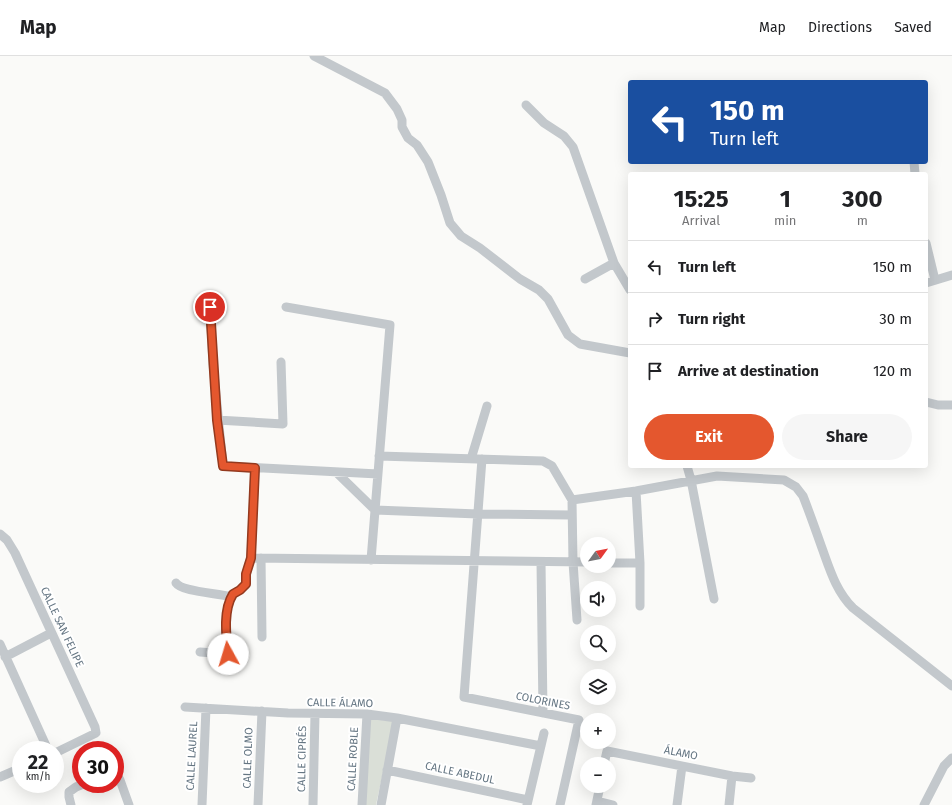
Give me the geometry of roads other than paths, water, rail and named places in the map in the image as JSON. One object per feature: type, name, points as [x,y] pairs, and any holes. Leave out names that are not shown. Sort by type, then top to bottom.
[{"type":"street","points":[[314,56],[385,93],[397,109],[402,120],[402,127],[408,138],[417,145],[428,162],[442,196],[450,223],[461,236],[539,290],[548,299],[568,335],[580,344],[628,353]]},
{"type":"street","points":[[526,105],[544,123],[564,136],[573,147],[614,263],[628,284]]},
{"type":"street","points":[[928,251],[935,280]]},
{"type":"street","points":[[585,279],[614,263]]},
{"type":"street","points":[[928,283],[952,275]]},
{"type":"street","points":[[286,306],[390,325],[371,560]]},
{"type":"street","points":[[210,307],[217,420],[223,466],[378,474]]},
{"type":"street","points":[[217,420],[284,424],[281,362]]},
{"type":"street","points":[[928,402],[952,405]]},
{"type":"street","points":[[471,459],[487,406]]},
{"type":"street","points":[[379,456],[543,461],[552,466],[572,500],[571,515],[577,620]]},
{"type":"street","points":[[475,561],[482,459]]},
{"type":"street","points":[[200,652],[228,657],[226,634],[228,606],[231,596],[246,584],[246,574],[251,558],[255,468]]},
{"type":"street","points":[[688,468],[714,599]]},
{"type":"street","points":[[336,472],[375,510],[478,514],[571,515]]},
{"type":"street","points":[[572,500],[636,491],[717,476],[784,480],[796,487],[803,496],[830,571],[845,600],[859,613],[952,686]]},
{"type":"street","points":[[636,491],[640,564],[640,606]]},
{"type":"street","name":"CALLE SAN FELIPE","points":[[0,534],[7,540],[15,553],[95,727],[96,733],[64,749]]},
{"type":"street","points":[[251,558],[580,562]]},
{"type":"street","points":[[261,558],[262,637]]},
{"type":"street","name":"COLORINES","points":[[475,561],[464,697],[578,720],[560,805]]},
{"type":"street","points":[[541,562],[543,713]]},
{"type":"street","points":[[616,563],[640,564]]},
{"type":"street","points":[[176,583],[178,586],[195,591],[231,596]]},
{"type":"street","points":[[5,657],[51,633]]},
{"type":"street","points":[[0,644],[44,741]]},
{"type":"street","name":"CALLE ÁLAMO","points":[[185,707],[315,714],[367,714],[397,718],[541,746]]},
{"type":"street","name":"CALLE LAUREL","points":[[202,805],[206,708]]},
{"type":"street","name":"CALLE OLMO","points":[[258,805],[262,711]]},
{"type":"street","name":"CALLE CIPRÉS","points":[[313,805],[315,714]]},
{"type":"street","name":"CALLE ROBLE","points":[[362,805],[367,714]]},
{"type":"street","points":[[381,805],[397,718]]},
{"type":"street","points":[[528,802],[544,733]]},
{"type":"street","name":"ÁLAMO","points":[[606,757],[607,751],[732,776],[751,778]]},
{"type":"street","points":[[924,805],[944,766],[952,758]]},
{"type":"street","points":[[677,805],[682,766]]},
{"type":"street","name":"CALLE ABEDUL","points":[[387,770],[528,802]]},
{"type":"street","points":[[0,777],[12,772]]},
{"type":"street","points":[[729,805],[732,776]]},
{"type":"street","points":[[71,805],[68,797],[69,792],[72,790]]},
{"type":"street","points":[[124,791],[129,805]]},
{"type":"street","points":[[598,793],[596,803],[613,805]]}]
